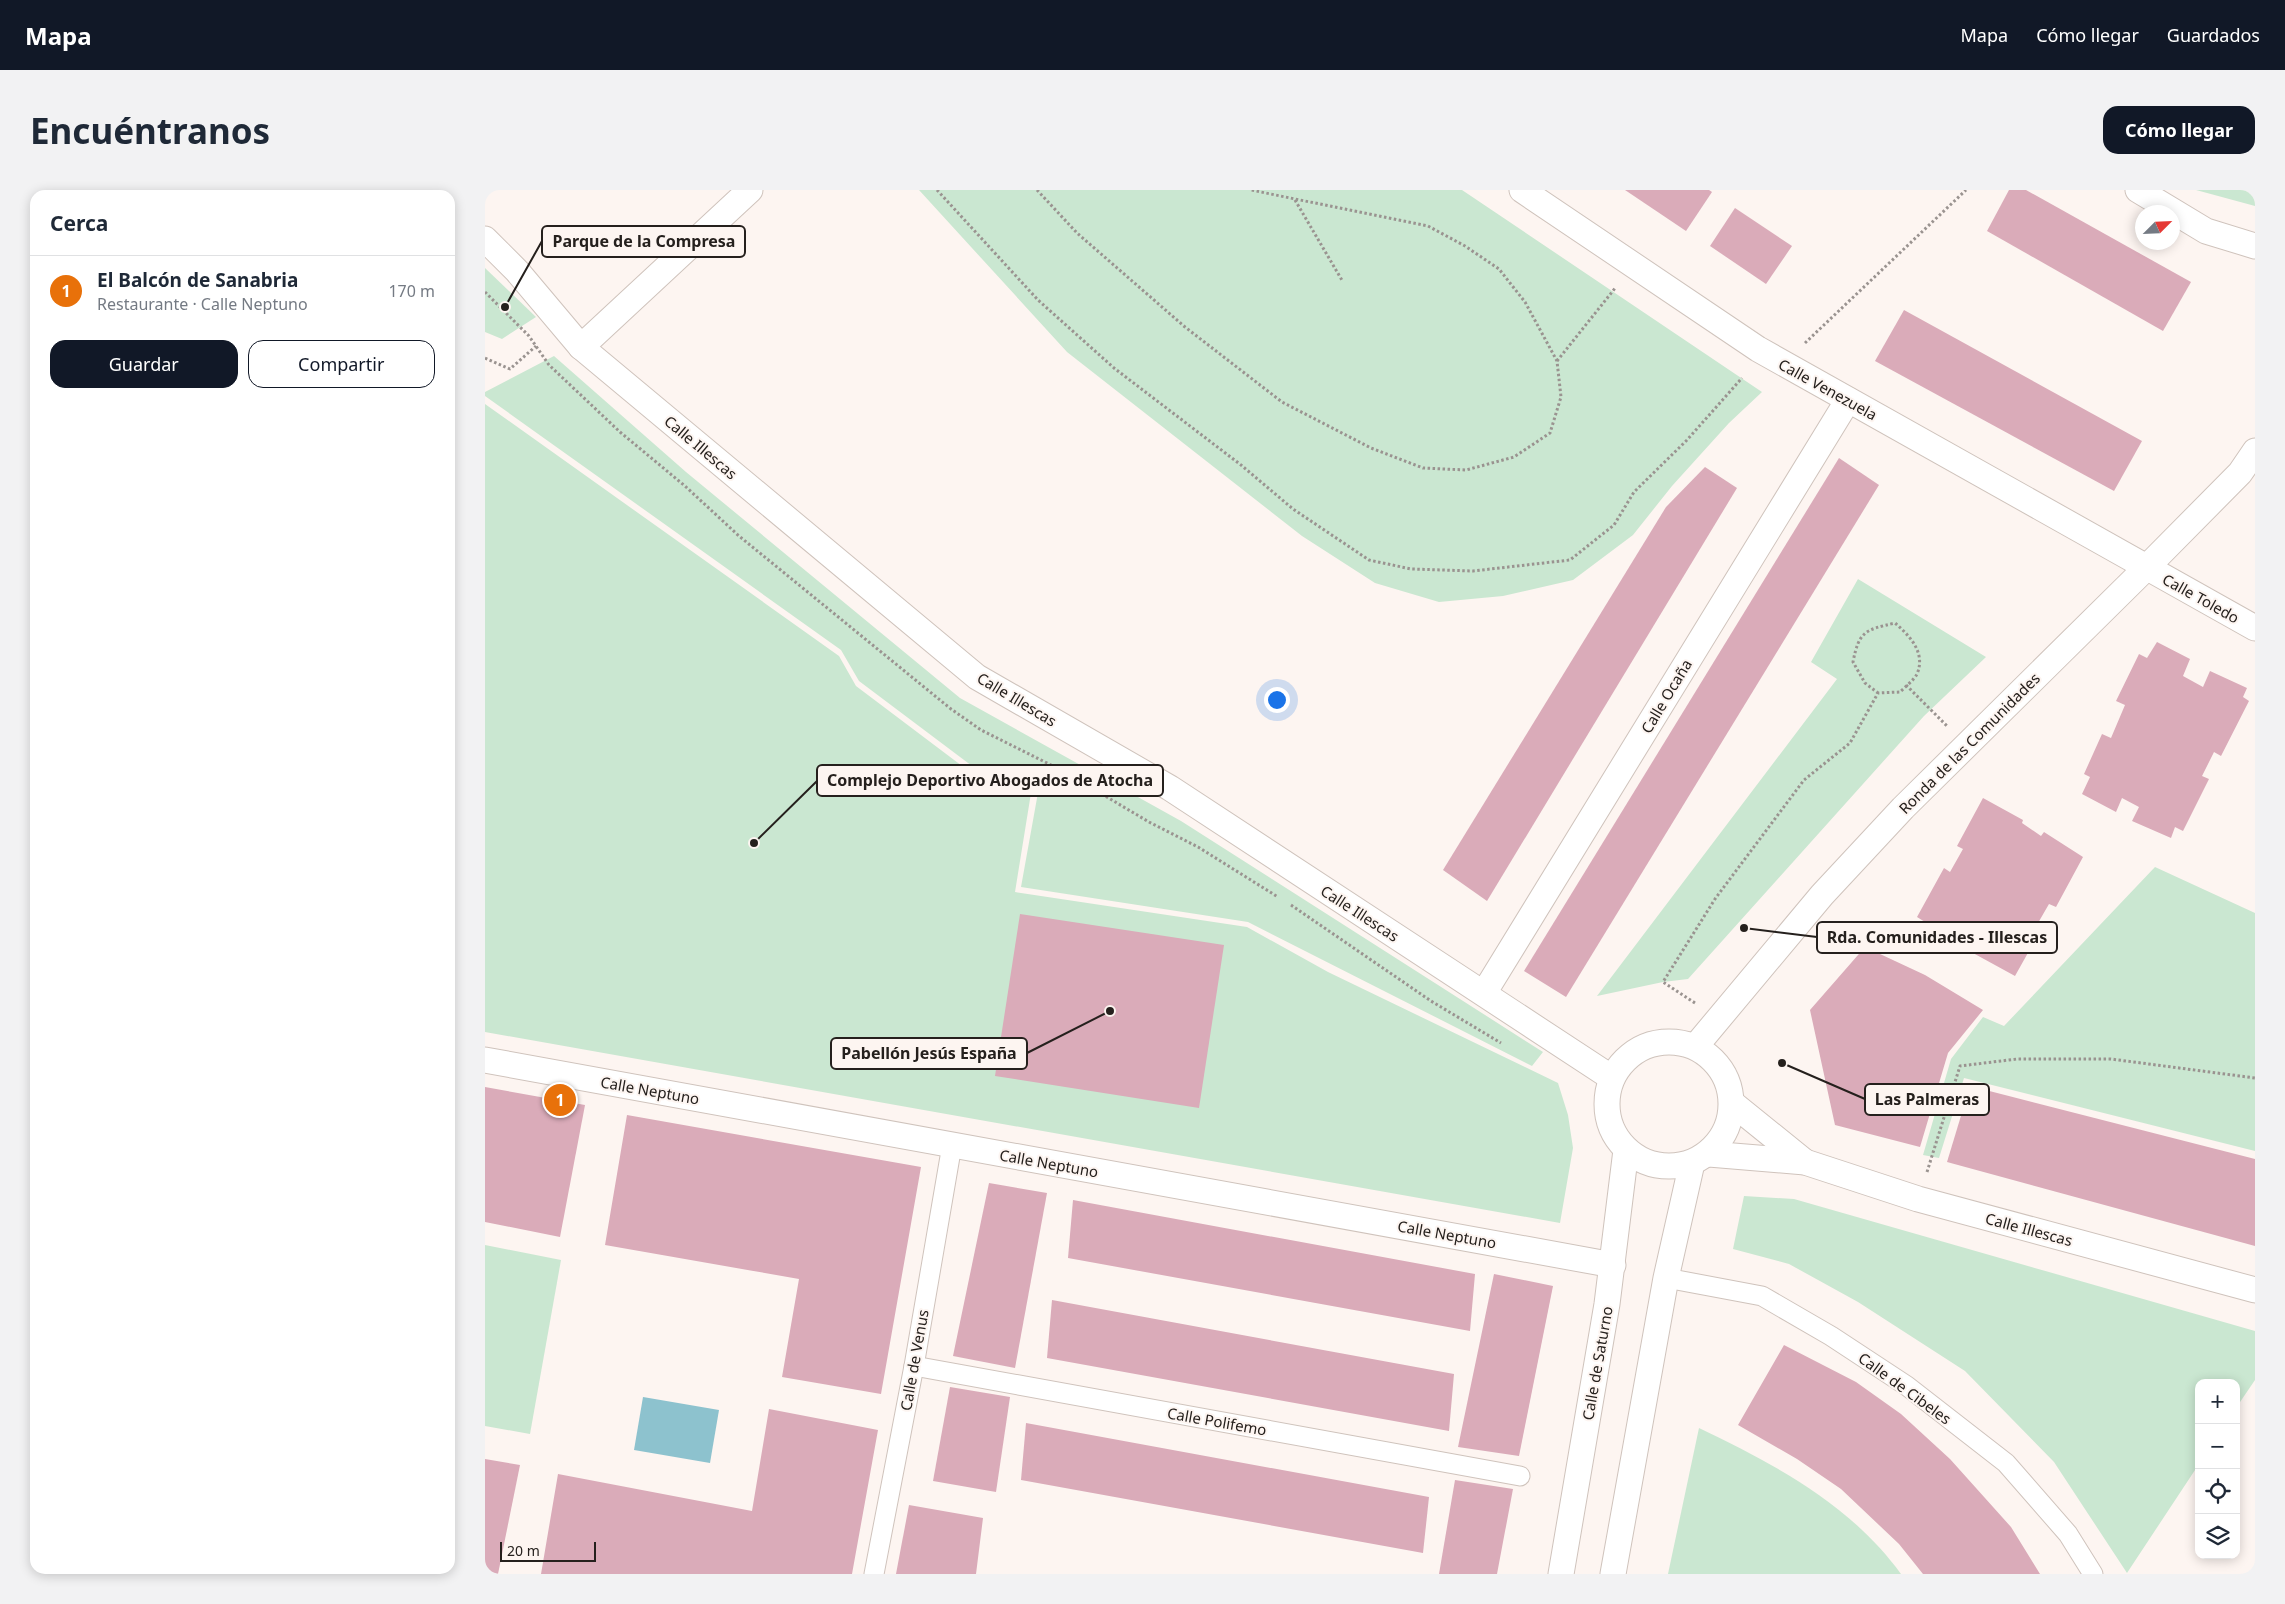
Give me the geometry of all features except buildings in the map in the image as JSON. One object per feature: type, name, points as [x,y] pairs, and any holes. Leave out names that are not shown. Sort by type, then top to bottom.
[{"type":"street","points":[[581,347],[750,190]]},
{"type":"street","name":"Calle Venezuela","points":[[1522,190],[1758,349],[2147,568]]},
{"type":"street","points":[[2139,190],[2206,231],[2255,246]]},
{"type":"street","name":"Calle Illescas","points":[[485,239],[517,271],[581,347],[977,677],[1170,788],[1612,1078]]},
{"type":"street","name":"Calle Ocaña","points":[[1484,993],[1847,400]]},
{"type":"street","name":"Ronda de las Comunidades","points":[[1695,1047],[1823,895],[1903,808],[2147,568],[2240,472],[2255,451]]},
{"type":"street","name":"Calle Toledo","points":[[2147,568],[2255,628]]},
{"type":"street","points":[[1671,1041],[1695,1047],[1706,1052],[1721,1068],[1733,1104],[1726,1133],[1701,1159],[1680,1167],[1659,1166],[1637,1159],[1626,1150],[1609,1123],[1606,1099],[1612,1078],[1626,1058],[1647,1045],[1671,1041]]},
{"type":"street","name":"Calle Neptuno","points":[[485,1060],[1613,1265]]},
{"type":"street","name":"Calle Illescas","points":[[1733,1104],[1805,1162]]},
{"type":"street","name":"Calle de Venus","points":[[874,1574],[914,1366],[952,1145]]},
{"type":"street","name":"Calle de Saturno","points":[[1561,1574],[1613,1265],[1626,1150]]},
{"type":"street","points":[[1613,1574],[1666,1278],[1701,1159]]},
{"type":"street","name":"Calle Illescas","points":[[1701,1159],[1805,1162],[1919,1199],[2255,1290]]},
{"type":"street","name":"Calle de Cibeles","points":[[1666,1278],[1762,1296],[1831,1336],[1907,1386],[2006,1463],[2069,1534],[2093,1574]]},
{"type":"street","name":"Calle Polifemo","points":[[914,1366],[1520,1476]]},
{"type":"path","points":[[937,190],[1038,300],[1114,368],[1241,464],[1293,509],[1369,560],[1411,569],[1473,571],[1570,560],[1614,525],[1634,492],[1687,440],[1742,378]]},
{"type":"path","points":[[1037,190],[1077,233],[1185,327],[1282,402],[1371,448],[1423,468],[1465,470],[1514,457],[1550,433],[1561,397],[1557,361],[1525,302],[1499,269],[1465,246],[1428,226],[1251,190]]},
{"type":"path","points":[[1783,363],[1966,190]]},
{"type":"path","points":[[1295,200],[1343,282]]},
{"type":"path","points":[[1557,361],[1608,298]]},
{"type":"path","points":[[485,358],[510,369],[561,324]]},
{"type":"path","points":[[1895,623],[1913,638],[1919,654],[1917,675],[1900,692],[1878,693],[1865,682],[1853,662],[1857,642],[1873,628],[1895,623]]},
{"type":"path","points":[[1906,685],[1967,746]]},
{"type":"path","points":[[1719,1019],[1663,982],[1715,899],[1804,780],[1850,743],[1878,693]]},
{"type":"path","points":[[1919,1199],[1959,1066],[2017,1059],[2111,1059],[2255,1078]]},
{"type":"green space","points":[[919,190],[1462,190],[1762,392],[1729,423],[1672,486],[1633,535],[1573,580],[1503,596],[1439,602],[1375,583],[1302,536],[1067,352]]},
{"type":"green space","points":[[2196,190],[2255,190],[2255,206]]},
{"type":"green space","points":[[485,268],[536,317],[502,339],[485,332]]},
{"type":"green space","points":[[554,356],[686,472],[960,698],[1181,821],[1543,1052],[1532,1066],[1248,922],[1021,887],[1039,787],[980,772],[859,681],[841,650],[485,396],[485,392]]},
{"type":"green space","points":[[485,404],[839,656],[856,686],[978,778],[1031,793],[1015,892],[1247,927],[1328,972],[1558,1083],[1568,1115],[1573,1148],[1560,1223],[485,1032]]},
{"type":"green space","points":[[1858,579],[1986,657],[1924,716],[1688,979],[1663,982],[1597,996],[1837,679],[1811,662]]},
{"type":"green space","points":[[2155,867],[2255,913],[2255,1151],[1964,1078],[1939,1158],[1923,1155],[1951,1059],[1983,1017],[2004,1026]]},
{"type":"green space","points":[[1744,1196],[1794,1199],[2255,1331],[2255,1380],[2240,1402],[2240,1379],[2195,1379],[2195,1470],[2127,1573],[2054,1462],[1965,1371],[1858,1302],[1789,1264],[1733,1249]]},
{"type":"green space","points":[[485,1245],[561,1260],[530,1434],[485,1426]]},
{"type":"green space","points":[[1699,1428],[1783,1472],[1835,1507],[1881,1549],[1901,1574],[1668,1574]]},
{"type":"water","points":[[643,1397],[719,1410],[710,1463],[634,1450]]},
{"type":"place","name":"Parque de la Compresa","points":[[505,307]]},
{"type":"place","name":"Complejo Deportivo Abogados de Atocha","points":[[754,843]]},
{"type":"place","name":"Rda. Comunidades - Illescas","points":[[1744,928]]},
{"type":"place","name":"Pabellón Jesús España","points":[[1110,1011]]},
{"type":"place","name":"Las Palmeras","points":[[1782,1063]]},
{"type":"place","name":"El Balcón de Sanabria","points":[[560,1100]]}]
